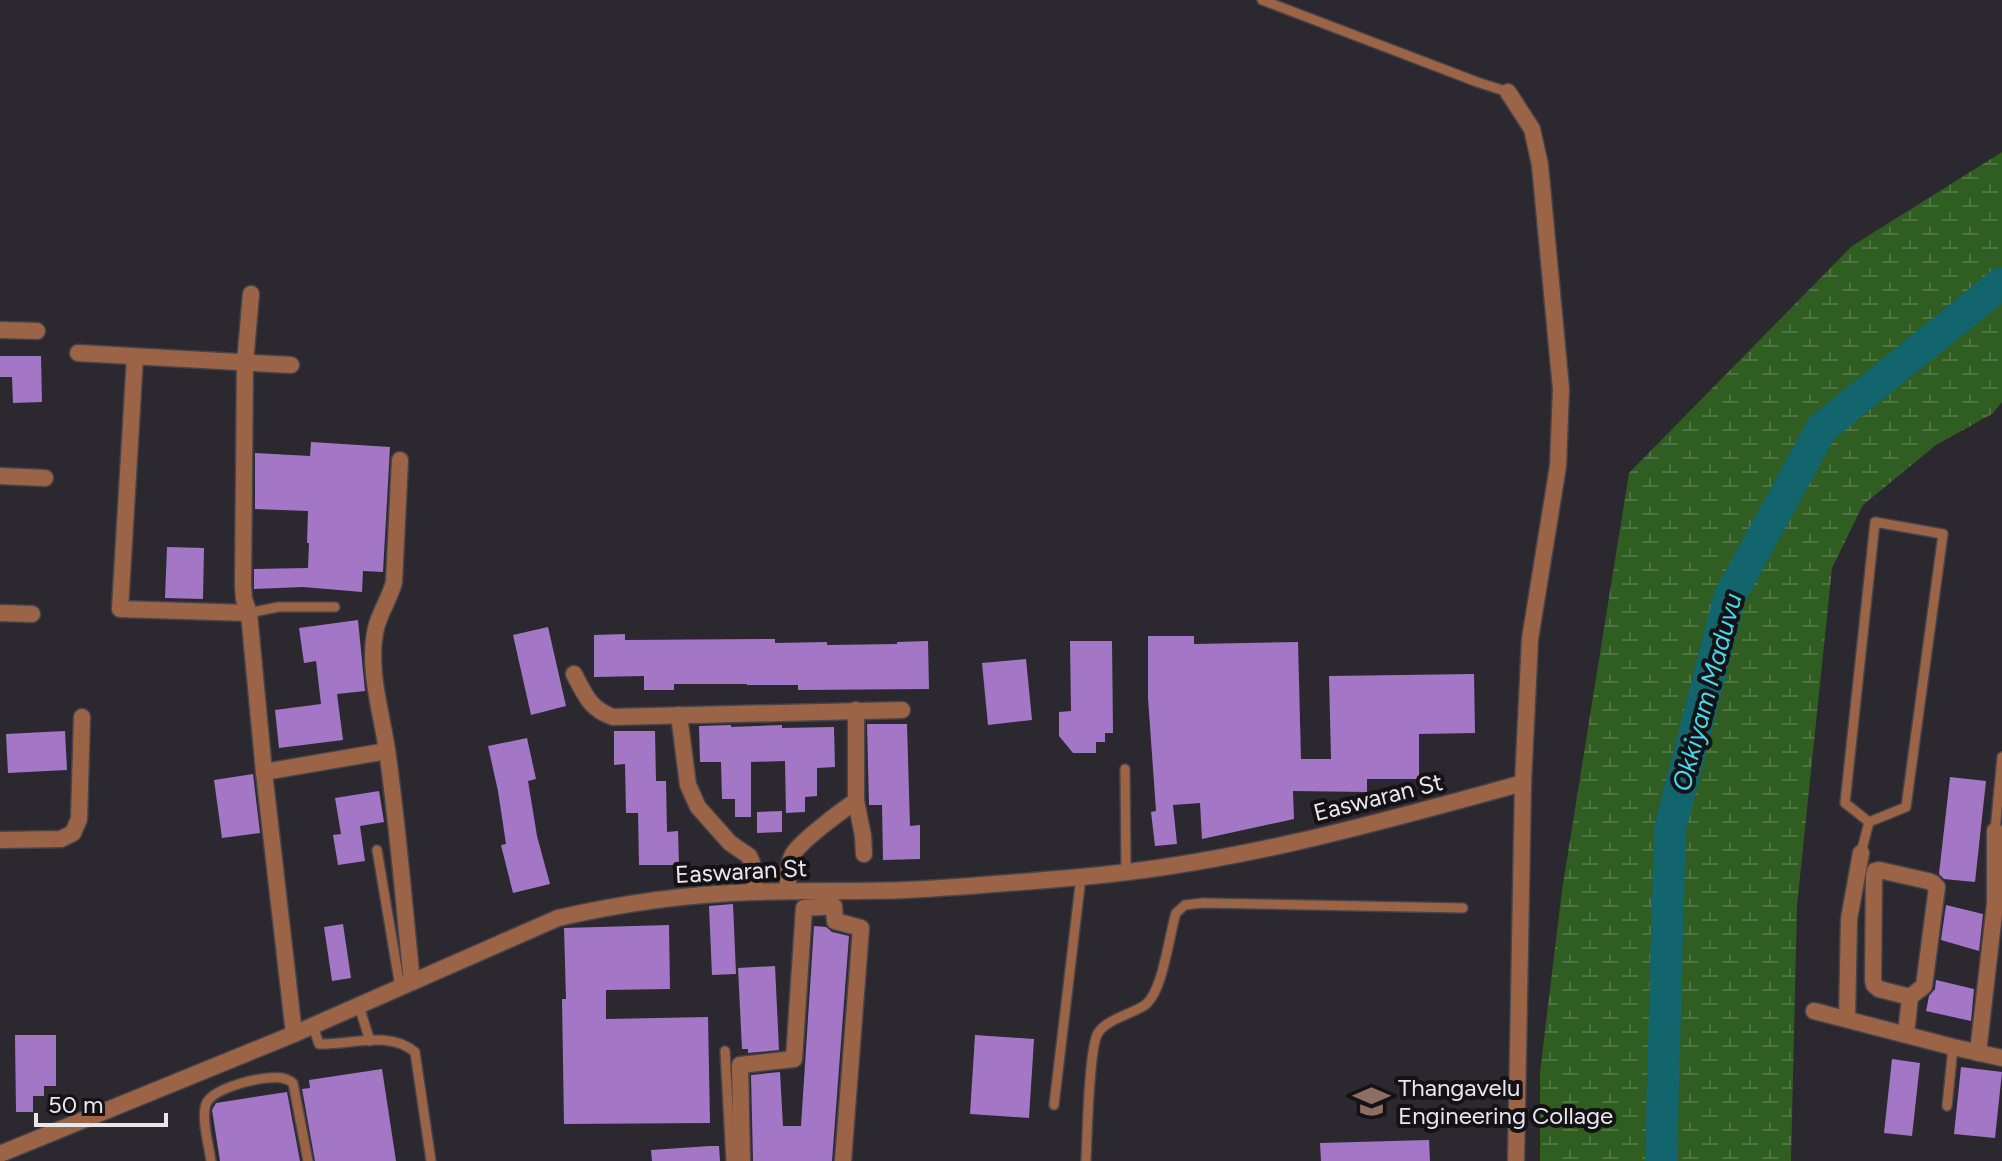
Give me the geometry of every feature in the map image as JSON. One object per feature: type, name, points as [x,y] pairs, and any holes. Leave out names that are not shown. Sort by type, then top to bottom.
[{"type":"street","points":[[1508,92],[1532,129],[1540,165],[1561,389],[1558,466],[1530,639],[1523,783],[1516,1161]]},
{"type":"street","points":[[251,294],[245,363],[243,586],[249,613],[294,1034]]},
{"type":"street","points":[[0,330],[37,331]]},
{"type":"street","points":[[78,353],[291,365]]},
{"type":"street","points":[[135,357],[120,609],[249,613]]},
{"type":"street","points":[[400,460],[394,582],[376,628],[373,665],[387,751],[406,985]]},
{"type":"street","points":[[0,476],[45,478]]},
{"type":"street","points":[[0,613],[32,614]]},
{"type":"street","points":[[574,674],[588,701],[600,712],[613,717],[902,710]]},
{"type":"street","points":[[856,710],[856,801],[864,854]]},
{"type":"street","points":[[679,715],[688,785],[698,807],[730,843],[749,856],[756,892]]},
{"type":"street","points":[[0,840],[61,839],[73,833],[79,819],[82,717]]},
{"type":"street","points":[[264,772],[387,751]]},
{"type":"street","name":"Easwaran St","points":[[0,1154],[313,1026],[558,918],[604,907],[674,898],[788,891],[812,899],[1126,872],[1190,863],[1350,830],[1523,783]]},
{"type":"street","points":[[788,891],[788,869],[793,855],[837,814],[856,801]]},
{"type":"street","points":[[1978,1053],[1995,904],[1995,831]]},
{"type":"street","points":[[1847,1019],[1849,919],[1861,853]]},
{"type":"street","points":[[1906,1034],[1910,997],[1924,986],[1937,887],[1928,881],[1875,871],[1874,985],[1910,997]]},
{"type":"street","points":[[742,1161],[740,1065],[794,1059],[804,908],[812,899],[834,906],[835,921],[861,928],[843,1161]]},
{"type":"street","points":[[1814,1011],[2002,1058]]},
{"type":"lane","points":[[1266,1],[1508,92]]},
{"type":"lane","points":[[1875,522],[1943,534],[1906,807],[1869,822],[1845,803],[1875,522]]},
{"type":"lane","points":[[249,613],[278,607],[335,607]]},
{"type":"lane","points":[[1995,831],[2002,757]]},
{"type":"lane","points":[[1125,769],[1126,872]]},
{"type":"lane","points":[[1861,853],[1869,822]]},
{"type":"lane","points":[[377,850],[406,985]]},
{"type":"lane","points":[[1054,1105],[1081,877]]},
{"type":"lane","points":[[1086,1161],[1092,1058],[1097,1033],[1148,1003],[1159,983],[1176,913],[1185,905],[1463,908]]},
{"type":"lane","points":[[359,1006],[370,1041]]},
{"type":"lane","points":[[313,1026],[319,1044],[398,1042],[415,1052],[431,1161]]},
{"type":"lane","points":[[1947,1106],[1953,1047]]},
{"type":"lane","points":[[725,1051],[731,1161]]},
{"type":"lane","points":[[211,1161],[206,1126],[207,1100],[226,1087],[286,1078],[293,1083],[308,1161]]},
{"type":"green space","points":[[2002,152],[2002,402],[1992,414],[1936,445],[1863,505],[1832,568],[1797,906],[1791,1161],[1540,1161],[1540,1072],[1562,890],[1629,473],[1852,246]]},
{"type":"building","points":[[0,356],[41,356],[42,402],[13,403],[12,377],[0,377]]},
{"type":"building","points":[[311,442],[390,447],[383,572],[363,571],[362,592],[303,587],[254,589],[254,569],[308,568],[309,543],[308,511],[255,509],[255,453],[310,456]]},
{"type":"building","points":[[167,547],[204,548],[203,599],[165,598]]},
{"type":"building","points":[[358,620],[365,691],[337,694],[343,740],[279,748],[275,710],[321,704],[316,661],[304,663],[299,628]]},
{"type":"building","points":[[548,627],[566,706],[531,715],[513,635]]},
{"type":"building","points":[[625,634],[625,640],[775,639],[775,643],[827,642],[827,645],[928,641],[929,689],[798,690],[798,685],[674,684],[674,690],[644,690],[644,676],[594,677],[594,635]]},
{"type":"building","points":[[1148,636],[1194,636],[1194,644],[1298,642],[1301,759],[1331,759],[1329,676],[1474,674],[1475,733],[1419,734],[1419,779],[1367,779],[1367,792],[1293,791],[1294,819],[1202,839],[1200,803],[1173,805],[1177,844],[1155,846],[1151,812],[1156,811],[1148,698]]},
{"type":"building","points":[[1070,641],[1112,641],[1113,733],[1105,733],[1105,742],[1096,742],[1096,753],[1073,753],[1059,736],[1059,712],[1071,711]]},
{"type":"building","points":[[1026,659],[1032,720],[988,725],[982,663]]},
{"type":"building","points":[[867,724],[907,724],[910,826],[920,825],[920,859],[883,860],[882,805],[869,805]]},
{"type":"building","points":[[699,726],[834,727],[835,767],[817,768],[817,796],[805,797],[805,812],[786,813],[785,761],[751,762],[751,817],[735,817],[735,799],[722,799],[721,762],[700,762]]},
{"type":"building","points":[[65,731],[67,770],[8,773],[6,734]]},
{"type":"building","points":[[614,731],[655,731],[656,781],[666,781],[667,832],[678,831],[679,865],[639,865],[638,813],[626,813],[625,764],[614,765]]},
{"type":"building","points":[[527,738],[536,779],[528,781],[537,836],[550,884],[513,893],[501,845],[506,844],[488,746]]},
{"type":"building","points":[[253,774],[260,833],[222,838],[214,780]]},
{"type":"building","points":[[1950,777],[1986,781],[1975,882],[1944,879],[1939,874]]},
{"type":"building","points":[[379,791],[384,822],[360,826],[365,861],[338,865],[333,835],[341,834],[335,798]]},
{"type":"building","points":[[782,811],[782,832],[757,833],[757,812]]},
{"type":"building","points":[[733,904],[736,974],[712,975],[709,906]]},
{"type":"building","points":[[1946,905],[1983,914],[1979,951],[1941,940]]},
{"type":"building","points":[[343,924],[351,978],[332,981],[324,927]]},
{"type":"building","points":[[669,925],[670,989],[606,990],[606,1019],[708,1017],[710,1123],[564,1124],[564,928]]},
{"type":"building","points":[[814,926],[849,936],[832,1161],[753,1161],[751,1075],[780,1072],[783,1126],[801,1126]]},
{"type":"building","points":[[775,966],[779,1050],[748,1053],[748,1049],[742,1049],[738,968]]},
{"type":"building","points":[[1936,980],[1974,989],[1971,1021],[1926,1011]]},
{"type":"building","points":[[15,1035],[56,1035],[56,1086],[44,1086],[44,1096],[33,1096],[33,1112],[16,1112]]},
{"type":"building","points":[[975,1035],[1034,1039],[1029,1118],[970,1114]]},
{"type":"building","points":[[1892,1059],[1920,1063],[1912,1136],[1884,1133]]},
{"type":"building","points":[[1961,1067],[2002,1072],[1995,1138],[1954,1134]]},
{"type":"building","points":[[382,1069],[396,1161],[315,1161],[302,1089],[310,1088],[309,1080]]},
{"type":"building","points":[[287,1092],[300,1161],[220,1161],[212,1110],[216,1103]]},
{"type":"building","points":[[1429,1140],[1430,1161],[1321,1161],[1320,1143]]},
{"type":"building","points":[[719,1146],[720,1161],[652,1161],[651,1150]]},
{"type":"waterway","name":"Okkiyam Maduvu","points":[[1661,1161],[1670,829],[1730,596],[1822,428],[2002,283]]},
{"type":"place","name":"Thangavelu Engineering Collage","points":[[1372,1101]]}]
